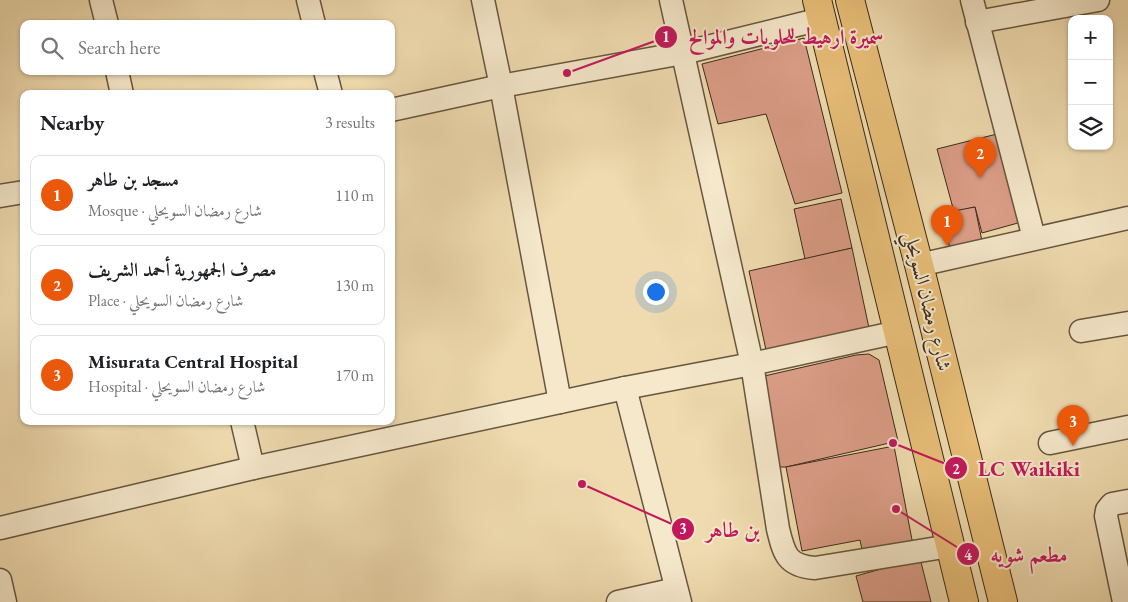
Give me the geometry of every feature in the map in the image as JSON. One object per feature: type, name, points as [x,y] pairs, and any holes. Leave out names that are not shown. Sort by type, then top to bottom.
[{"type":"main road","name":"شارع رمضان السويحلي","points":[[850,0],[920,265],[1003,602]]},
{"type":"main road","name":"شارع رمضان السويحلي","points":[[819,9],[964,602]]},
{"type":"street","points":[[101,0],[106,20]]},
{"type":"street","points":[[308,0],[313,20]]},
{"type":"street","points":[[483,0],[501,86],[560,402]]},
{"type":"street","points":[[670,0],[752,364],[778,529],[784,553],[790,561],[805,568],[814,568],[950,546]]},
{"type":"street","points":[[972,0],[1034,238]]},
{"type":"street","points":[[977,22],[1098,0]]},
{"type":"street","points":[[395,109],[501,86],[683,53],[819,9]]},
{"type":"street","points":[[118,75],[121,90]]},
{"type":"street","points":[[326,75],[330,90]]},
{"type":"street","points":[[0,196],[20,193]]},
{"type":"street","points":[[920,265],[1128,218]]},
{"type":"street","points":[[1081,332],[1128,323]]},
{"type":"street","points":[[0,528],[253,468],[625,388],[752,364],[898,332]]},
{"type":"street","points":[[618,602],[678,596],[625,388]]},
{"type":"street","points":[[243,425],[253,468]]},
{"type":"street","points":[[1050,443],[1128,427]]},
{"type":"street","points":[[1124,602],[1106,516],[1112,504],[1128,501]]},
{"type":"street","points":[[0,580],[6,602]]},
{"type":"building","points":[[804,38],[842,193],[795,204],[766,114],[718,124],[702,64]]},
{"type":"building","points":[[1005,132],[1025,221],[982,233],[975,207],[954,212],[937,149]]},
{"type":"building","points":[[841,199],[852,248],[805,259],[794,209]]},
{"type":"building","points":[[975,207],[982,241],[950,250],[943,213]]},
{"type":"building","points":[[852,248],[869,328],[766,350],[749,271]]},
{"type":"building","points":[[869,354],[879,360],[898,441],[780,467],[760,377],[856,355]]},
{"type":"building","points":[[894,446],[913,545],[863,555],[860,540],[802,551],[786,467]]},
{"type":"building","points":[[920,558],[931,602],[863,602],[856,576]]},
{"type":"place","name":"سميرة ارهيط للحلويات والموالح","points":[[567,73]]},
{"type":"place","name":"مصرف الجمهورية أحمد الشريف","points":[[980,178]]},
{"type":"place","name":"مسجد بن طاهر","points":[[947,246]]},
{"type":"place","name":"LC Waikiki","points":[[893,443]]},
{"type":"place","name":"Misurata Central Hospital","points":[[1073,446]]},
{"type":"place","name":"بن طاهر","points":[[582,484]]},
{"type":"place","name":"مطعم شويه","points":[[896,509]]}]
